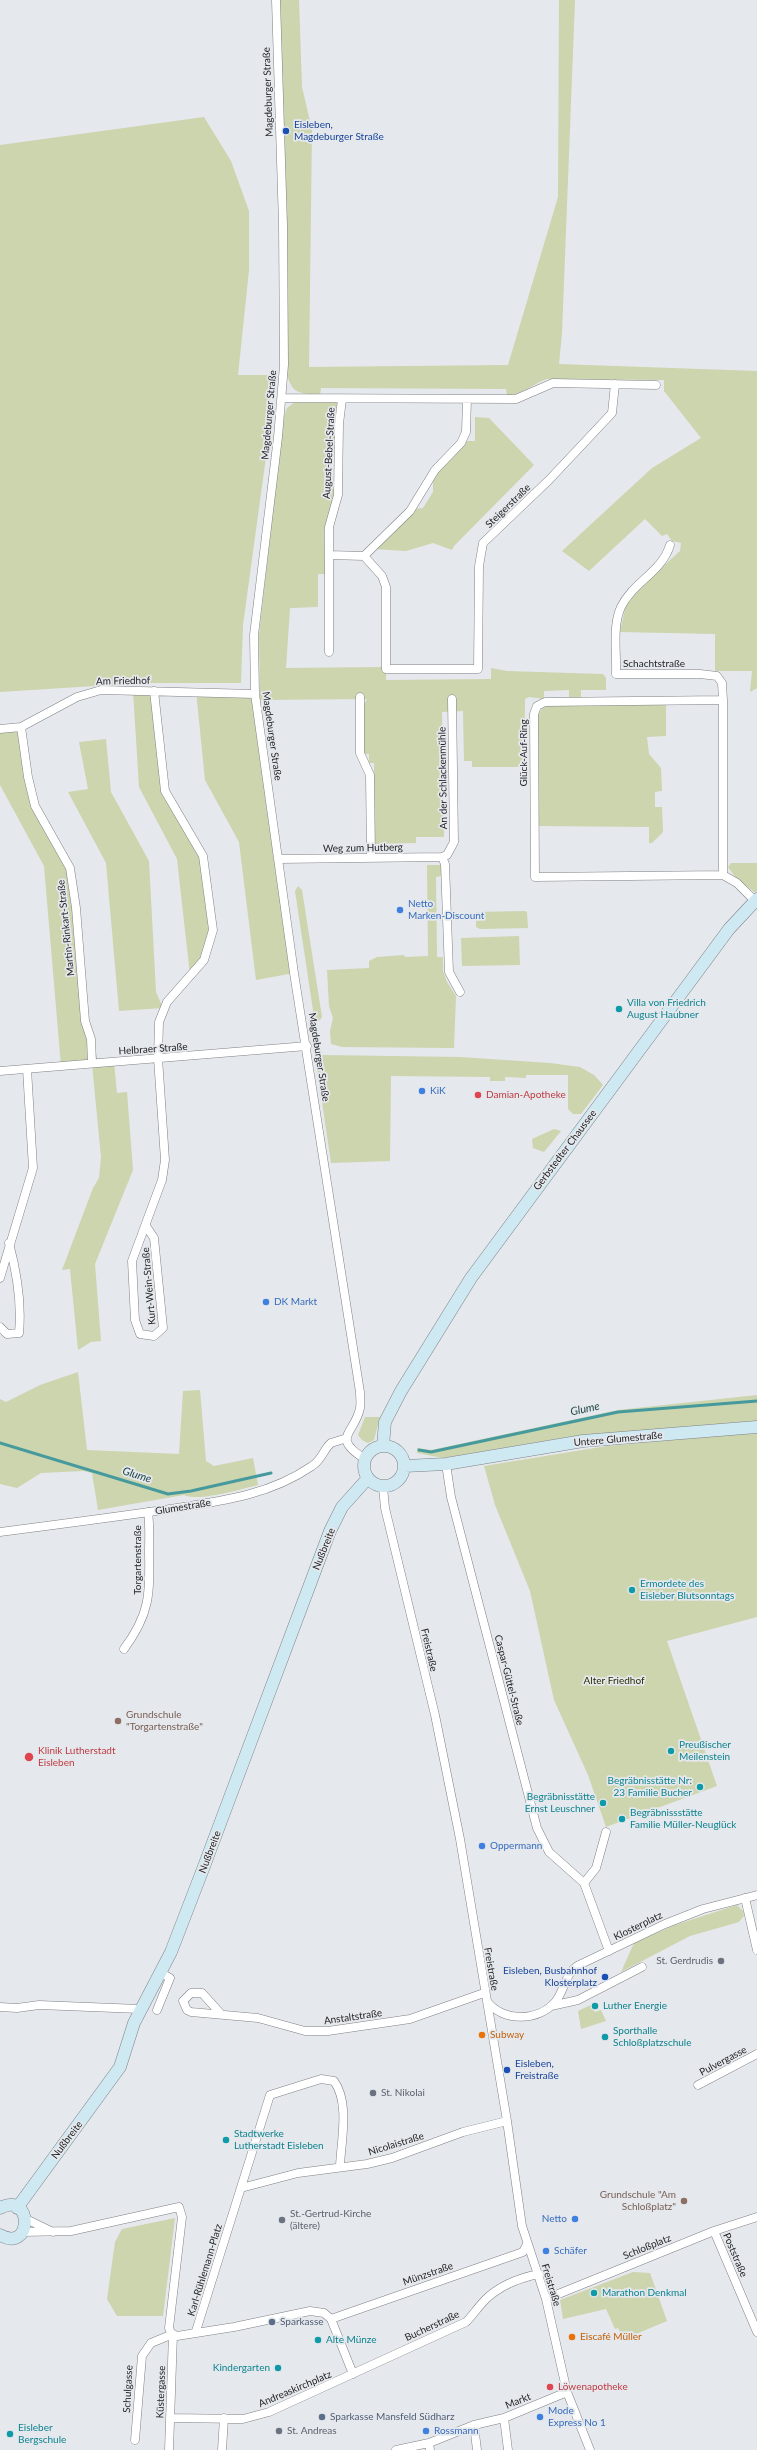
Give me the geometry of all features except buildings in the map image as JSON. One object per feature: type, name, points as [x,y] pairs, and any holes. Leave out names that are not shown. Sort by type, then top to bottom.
[{"type":"main road","name":"Gerbstedter Chaussee","points":[[383,1446],[383,1432],[390,1413],[416,1365],[471,1278],[729,929],[756,900]]},
{"type":"main road","name":"Untere Glumestraße","points":[[446,1464],[583,1441],[757,1427]]},
{"type":"main road","points":[[383,1446],[399,1452],[405,1466],[401,1479],[396,1483],[383,1487],[374,1484],[368,1478],[364,1469],[365,1459],[373,1449],[383,1446]]},
{"type":"main road","points":[[405,1466],[446,1464]]},
{"type":"main road","name":"Nußbreite","points":[[17,2208],[120,2067],[140,2009],[161,1973],[203,1870],[330,1531],[342,1507],[368,1478]]},
{"type":"main road","points":[[1,2207],[17,2208],[26,2219],[22,2232],[10,2238],[1,2238]]},
{"type":"street","name":"Magdeburger Straße","points":[[276,0],[283,225],[284,322],[282,398],[254,635],[255,694],[294,973],[307,1046],[360,1392],[360,1408],[347,1438]]},
{"type":"street","points":[[282,398],[516,399],[553,383],[656,385]]},
{"type":"street","name":"Steigerstraße","points":[[364,556],[382,576],[386,586],[386,669],[478,669],[479,566],[484,543],[549,480],[612,413],[615,384]]},
{"type":"street","name":"August-Bebel-Straße","points":[[329,652],[329,527],[338,495],[339,424],[342,399]]},
{"type":"street","points":[[329,556],[364,556],[410,511],[435,470],[461,443],[466,432],[467,399]]},
{"type":"street","name":"Schachtstraße","points":[[670,545],[666,556],[628,597],[621,608],[617,622],[616,674],[700,674],[717,676],[722,683],[723,700]]},
{"type":"street","name":"Am Friedhof","points":[[0,729],[21,727],[90,692],[154,691],[255,694]]},
{"type":"street","name":"Kurt-Wein-Straße","points":[[146,1226],[154,1238],[163,1328],[154,1336],[140,1334],[135,1320],[132,1261],[162,1180],[164,1160],[157,1034],[162,1011],[172,995],[204,960],[213,930],[203,856],[165,791],[154,691]]},
{"type":"street","points":[[360,697],[360,753],[370,775],[371,858]]},
{"type":"street","name":"An der Schlackenmühle","points":[[445,856],[454,842],[452,699]]},
{"type":"street","points":[[723,700],[723,875],[737,884],[756,900]]},
{"type":"street","name":"Glück-Auf-Ring","points":[[723,700],[545,702],[537,706],[534,714],[535,877],[723,875]]},
{"type":"street","name":"Martin-Rinkart-Straße","points":[[21,727],[28,777],[35,806],[70,868],[76,908],[85,1021],[91,1039],[92,1063]]},
{"type":"street","points":[[445,856],[449,972],[460,992]]},
{"type":"street","name":"Weg zum Hutberg","points":[[279,859],[445,856]]},
{"type":"street","name":"Helbraer Straße","points":[[0,1071],[307,1046]]},
{"type":"street","points":[[0,1278],[9,1243],[33,1168],[27,1069]]},
{"type":"street","points":[[0,1328],[7,1334],[19,1333],[20,1319],[18,1275],[9,1243]]},
{"type":"street","points":[[347,1438],[353,1451],[365,1459]]},
{"type":"street","name":"Glumestraße","points":[[0,1532],[240,1498],[266,1490],[312,1466],[321,1459],[331,1443],[347,1438]]},
{"type":"street","name":"Caspar-Güttel-Straße","points":[[446,1464],[451,1497],[537,1828],[549,1852],[584,1883]]},
{"type":"street","name":"Freistraße","points":[[383,1487],[385,1508],[435,1715],[460,1838],[485,1996],[508,2121],[517,2201],[527,2244],[539,2274],[546,2299],[567,2392],[590,2450]]},
{"type":"street","name":"Torgartenstraße","points":[[124,1649],[132,1638],[146,1607],[150,1593],[148,1512]]},
{"type":"street","points":[[606,1832],[596,1868],[584,1883],[609,1951]]},
{"type":"street","name":"Klosterplatz","points":[[551,2006],[558,1997],[572,1970],[665,1924],[703,1909],[757,1895]]},
{"type":"street","points":[[745,1898],[757,1950]]},
{"type":"street","points":[[485,1996],[499,2013],[517,2017],[534,2014],[551,2006],[578,2000],[642,1967]]},
{"type":"street","points":[[157,2010],[170,1978],[161,1973]]},
{"type":"street","name":"Anstaltstraße","points":[[221,2014],[264,2019],[305,2031],[328,2031],[410,2019],[485,1996]]},
{"type":"street","points":[[0,2007],[17,2008],[39,2005],[140,2009]]},
{"type":"street","name":"Pulvergasse","points":[[698,2085],[757,2054]]},
{"type":"street","name":"Karl-Rühlemann-Platz","points":[[173,2334],[177,2336],[196,2331],[270,2095],[321,2079],[334,2081],[338,2088],[342,2112],[340,2166]]},
{"type":"street","name":"Nicolaistraße","points":[[241,2188],[298,2173],[340,2166],[367,2164],[392,2158],[463,2132],[508,2121]]},
{"type":"street","points":[[22,2232],[71,2231],[179,2207],[181,2212],[169,2328],[173,2334]]},
{"type":"street","name":"Schloßplatz","points":[[546,2299],[714,2230],[757,2217]]},
{"type":"street","points":[[26,2219],[54,2232]]},
{"type":"street","name":"Poststraße","points":[[714,2230],[757,2332]]},
{"type":"street","name":"Münzstraße","points":[[331,2320],[523,2252],[527,2244]]},
{"type":"street","name":"Bucherstraße","points":[[351,2376],[466,2322],[485,2300],[506,2285],[539,2274]]},
{"type":"street","points":[[196,2331],[234,2327],[310,2310],[324,2313],[331,2320],[351,2376]]},
{"type":"street","name":"Küstergasse","points":[[169,2450],[173,2334]]},
{"type":"street","name":"Schulgasse","points":[[135,2440],[142,2356],[152,2343],[173,2334]]},
{"type":"street","name":"Andreaskirchplatz","points":[[170,2418],[243,2419],[269,2412],[301,2396],[351,2376]]},
{"type":"street","name":"Markt","points":[[396,2450],[430,2446],[474,2425],[504,2418],[567,2392]]},
{"type":"street","points":[[222,2450],[224,2418]]},
{"type":"street","points":[[504,2418],[508,2450]]},
{"type":"street","points":[[474,2425],[477,2450]]},
{"type":"green space","points":[[276,0],[299,0],[302,87],[312,130],[309,367],[508,365],[558,197],[559,0],[575,0],[562,333],[559,364],[757,371],[757,688],[750,692],[752,671],[715,671],[715,634],[620,632],[626,604],[636,591],[680,551],[681,543],[672,541],[667,534],[662,536],[645,519],[589,571],[562,551],[652,468],[701,438],[664,391],[664,380],[547,379],[513,395],[507,395],[506,389],[321,388],[320,395],[298,392],[294,389],[289,381],[284,365]]},
{"type":"green space","points":[[204,117],[231,161],[249,211],[249,270],[238,375],[271,375],[269,435],[243,625],[241,683],[142,683],[0,692],[0,145]]},
{"type":"green space","points":[[295,402],[337,402],[334,452],[327,452],[327,488],[334,489],[333,500],[324,531],[325,574],[318,574],[318,607],[290,608],[286,668],[382,667],[386,670],[386,680],[491,679],[491,668],[507,671],[603,674],[606,678],[606,690],[581,690],[581,698],[569,698],[569,690],[544,691],[544,699],[529,697],[525,699],[524,767],[472,767],[472,761],[464,761],[463,711],[442,712],[444,837],[416,837],[416,843],[374,844],[374,763],[369,763],[369,754],[364,754],[363,706],[367,699],[260,700],[259,635],[283,420],[287,408]]},
{"type":"green space","points":[[475,417],[489,418],[534,465],[454,546],[452,550],[433,543],[406,551],[373,549],[415,509],[423,508],[433,492],[433,477],[466,441],[475,441]]},
{"type":"green space","points":[[133,691],[154,691],[164,782],[203,856],[213,930],[210,946],[190,975],[177,859],[139,787]]},
{"type":"green space","points":[[196,691],[255,694],[294,973],[256,980],[239,842],[205,780]]},
{"type":"green space","points":[[666,703],[666,736],[647,737],[649,754],[661,768],[662,791],[655,792],[655,807],[662,807],[663,832],[652,843],[649,843],[649,827],[538,826],[537,722],[538,715],[541,710],[552,704]]},
{"type":"green space","points":[[21,727],[35,806],[70,868],[85,1021],[99,1063],[114,1062],[117,1093],[127,1092],[133,1170],[95,1264],[101,1341],[91,1342],[78,1350],[70,1269],[62,1270],[93,1188],[99,1178],[101,1157],[92,1064],[61,1066],[44,866],[0,785],[0,729]]},
{"type":"green space","points":[[106,739],[111,792],[149,861],[156,992],[163,1008],[119,1011],[106,863],[68,792],[88,789],[79,742]]},
{"type":"green space","points":[[731,863],[757,863],[757,892],[754,892],[736,878],[728,867]]},
{"type":"green space","points":[[427,865],[442,865],[442,876],[436,877],[437,957],[443,957],[443,971],[447,982],[456,996],[454,1048],[342,1047],[331,1044],[330,1031],[333,1018],[329,1006],[327,970],[369,968],[369,961],[377,957],[404,955],[405,957],[428,956]]},
{"type":"green space","points":[[298,886],[302,890],[322,1017],[319,1021],[314,1017],[295,891]]},
{"type":"green space","points":[[476,912],[527,912],[528,928],[480,929],[476,927]]},
{"type":"green space","points":[[519,936],[520,965],[462,966],[461,938]]},
{"type":"green space","points":[[322,1055],[460,1057],[550,1063],[580,1067],[594,1075],[603,1085],[581,1114],[573,1114],[568,1109],[568,1075],[526,1075],[526,1078],[505,1077],[505,1081],[490,1081],[490,1077],[391,1076],[390,1161],[331,1163],[317,1068]]},
{"type":"green space","points":[[554,1129],[561,1131],[544,1152],[533,1148],[532,1139]]},
{"type":"green space","points":[[78,1372],[87,1450],[179,1454],[183,1391],[200,1390],[206,1461],[214,1466],[253,1458],[258,1485],[210,1496],[191,1497],[184,1495],[98,1510],[92,1473],[83,1471],[41,1473],[17,1488],[0,1484],[0,1399],[6,1402],[40,1385]]},
{"type":"green space","points":[[757,1395],[757,1421],[574,1436],[443,1458],[417,1453],[417,1448],[431,1450],[618,1410]]},
{"type":"green space","points":[[365,1417],[380,1417],[374,1440],[368,1443],[362,1440],[358,1435]]},
{"type":"green space","name":"Alter Friedhof","points":[[757,1432],[757,1617],[667,1641],[717,1786],[606,1827],[588,1775],[554,1700],[530,1591],[495,1505],[484,1466],[607,1446]]},
{"type":"green space","points":[[737,1905],[743,1911],[744,1916],[739,1922],[690,1936],[621,1972],[634,1943],[675,1925]]},
{"type":"green space","points":[[591,2005],[595,2012],[601,2010],[606,2021],[581,2029],[578,2011]]},
{"type":"green space","points":[[175,2218],[163,2316],[117,2316],[107,2299],[115,2242],[122,2229]]},
{"type":"green space","points":[[633,2272],[650,2273],[667,2321],[624,2339],[618,2328],[615,2329],[606,2309],[563,2319],[560,2300]]},
{"type":"waterway","name":"Glume","points":[[419,1450],[431,1452],[618,1412],[757,1401]]},
{"type":"waterway","name":"Glume","points":[[0,1443],[168,1494],[191,1491],[271,1473]]},
{"type":"place","name":"Eisleben, Magdeburger Straße","points":[[286,131]]},
{"type":"place","name":"Netto Marken-Discount","points":[[400,910]]},
{"type":"place","name":"Villa von Friedrich August Haubner","points":[[619,1009]]},
{"type":"place","name":"KiK","points":[[422,1091]]},
{"type":"place","name":"Damian-Apotheke","points":[[478,1095]]},
{"type":"place","name":"DK Markt","points":[[266,1302]]},
{"type":"place","name":"Ermordete des Eisleber Blutsonntags","points":[[632,1590]]},
{"type":"place","name":"Grundschule \"Torgartenstraße\"","points":[[118,1721]]},
{"type":"place","name":"Preußischer Meilenstein","points":[[671,1751]]},
{"type":"place","name":"Klinik Lutherstadt Eisleben","points":[[29,1757]]},
{"type":"place","name":"Begräbnisstätte Nr: 23 Familie Bucher","points":[[700,1787]]},
{"type":"place","name":"Begräbnisstätte Ernst Leuschner","points":[[603,1803]]},
{"type":"place","name":"Begräbnissstätte Familie Müller-Neuglück","points":[[622,1819]]},
{"type":"place","name":"Oppermann","points":[[482,1846]]},
{"type":"place","name":"St. Gerdrudis","points":[[721,1961]]},
{"type":"place","name":"Eisleben, Busbahnhof Klosterplatz","points":[[605,1977]]},
{"type":"place","name":"Luther Energie","points":[[595,2006]]},
{"type":"place","name":"Subway","points":[[482,2035]]},
{"type":"place","name":"Sporthalle Schloßplatzschule","points":[[605,2037]]},
{"type":"place","name":"Eisleben, Freistraße","points":[[507,2070]]},
{"type":"place","name":"St. Nikolai","points":[[373,2093]]},
{"type":"place","name":"Stadtwerke Lutherstadt Eisleben","points":[[226,2140]]},
{"type":"place","name":"Grundschule \"Am Schloßplatz\"","points":[[684,2201]]},
{"type":"place","name":"Netto","points":[[575,2219]]},
{"type":"place","name":"St.-Gertrud-Kirche (ältere)","points":[[282,2220]]},
{"type":"place","name":"Schäfer","points":[[546,2251]]},
{"type":"place","name":"Marathon Denkmal","points":[[594,2293]]},
{"type":"place","name":"Sparkasse","points":[[272,2322]]},
{"type":"place","name":"Eiscafé Müller","points":[[572,2337]]},
{"type":"place","name":"Alte Münze","points":[[318,2340]]},
{"type":"place","name":"Kindergarten","points":[[278,2368]]},
{"type":"place","name":"Löwenapotheke","points":[[550,2387]]},
{"type":"place","name":"Sparkasse Mansfeld Südharz","points":[[322,2417]]},
{"type":"place","name":"Mode Express No 1","points":[[540,2417]]},
{"type":"place","name":"St. Andreas","points":[[279,2431]]},
{"type":"place","name":"Rossmann","points":[[426,2431]]},
{"type":"place","name":"Eisleber Bergschule","points":[[10,2434]]}]
